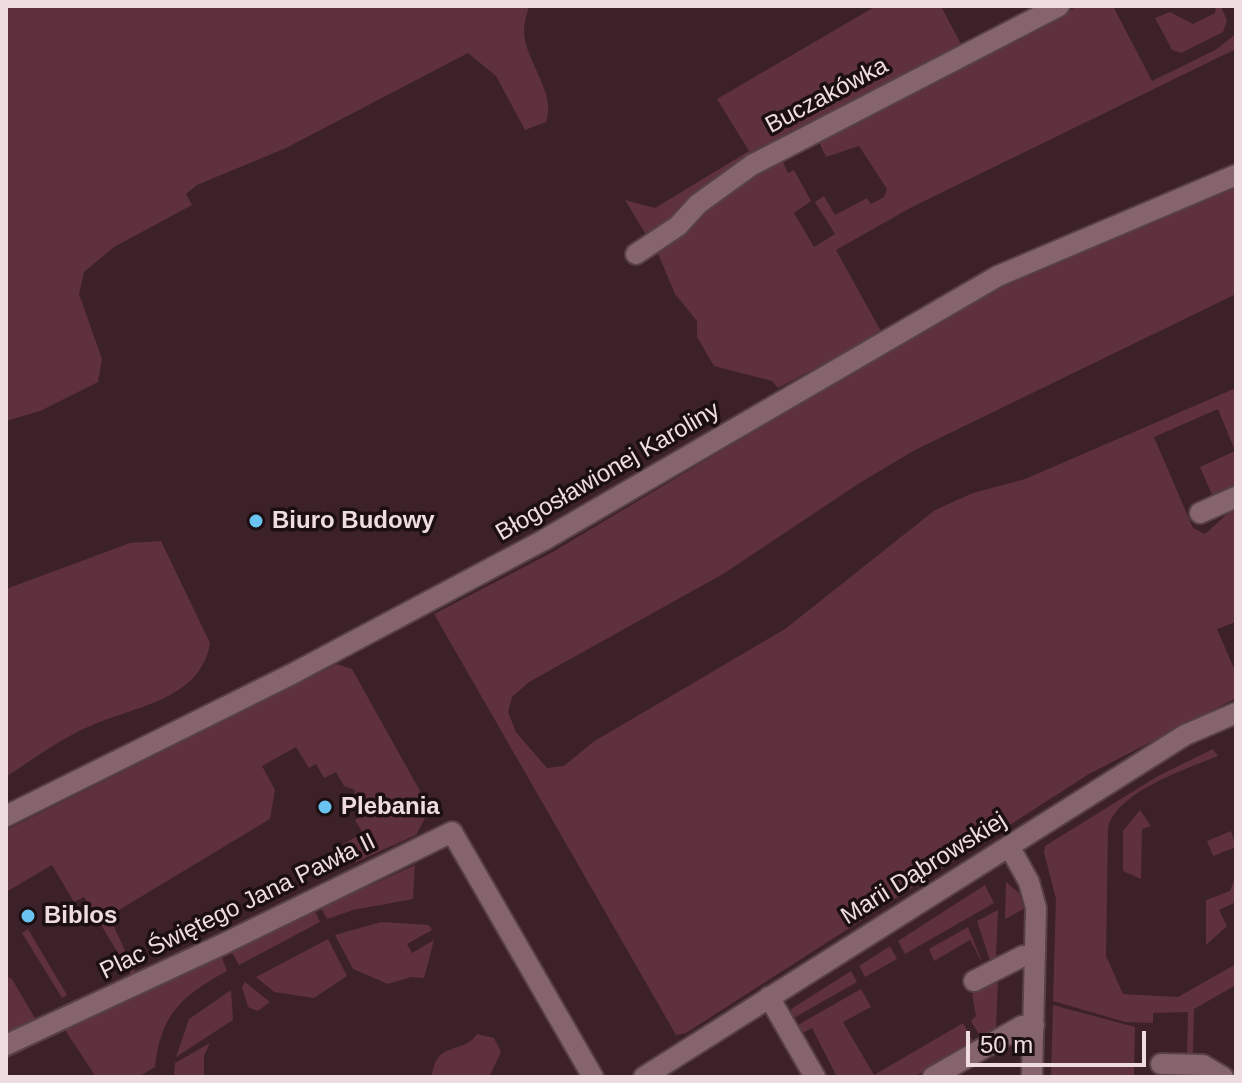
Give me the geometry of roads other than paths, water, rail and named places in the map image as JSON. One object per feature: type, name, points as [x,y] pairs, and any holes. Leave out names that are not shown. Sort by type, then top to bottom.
[{"type":"street","name":"Buczakówka","points":[[636,254],[678,226],[698,204],[752,165],[1059,6]]},
{"type":"street","name":"Błogosławionej Karoliny","points":[[6,816],[292,674],[529,548],[998,276],[1236,175]]},
{"type":"street","points":[[1200,513],[1236,497]]},
{"type":"street","name":"Marii Dąbrowskiej","points":[[644,1077],[1185,735],[1236,713]]},
{"type":"street","name":"Plac Świętego Jana Pawła II","points":[[6,1045],[221,945],[452,832],[593,1077]]},
{"type":"street","points":[[1009,846],[1035,895],[1032,1077]]},
{"type":"street","points":[[974,981],[1023,956],[1035,957]]},
{"type":"street","points":[[769,997],[815,1077]]},
{"type":"street","points":[[933,1077],[1011,1032],[1034,1025]]},
{"type":"street","points":[[1161,1064],[1203,1065],[1223,1077]]},
{"type":"place","name":"Biuro Budowy","points":[[256,521]]},
{"type":"place","name":"Plebania","points":[[325,807]]},
{"type":"place","name":"Biblos","points":[[28,916]]}]
